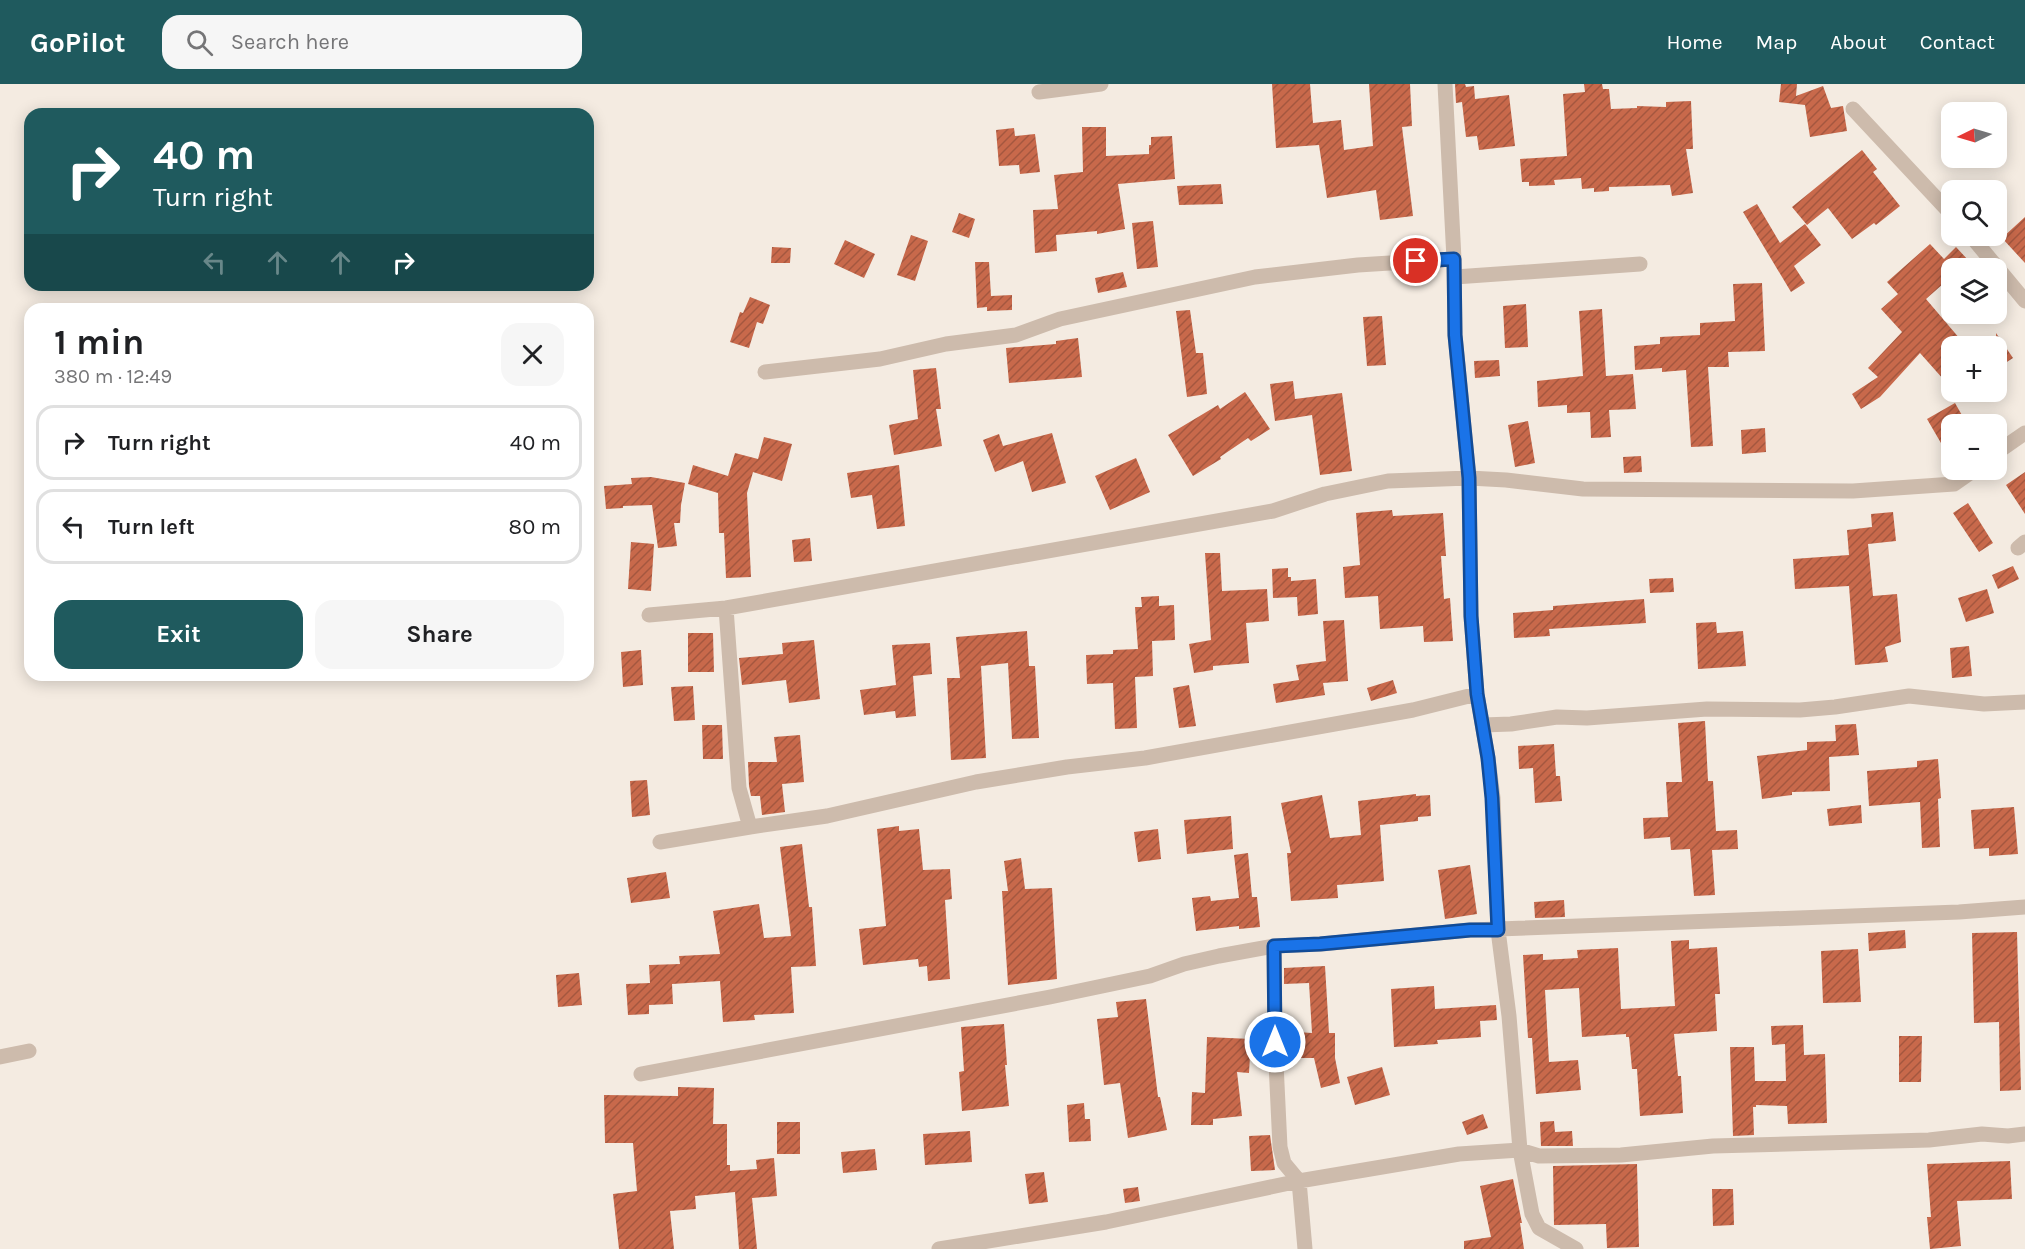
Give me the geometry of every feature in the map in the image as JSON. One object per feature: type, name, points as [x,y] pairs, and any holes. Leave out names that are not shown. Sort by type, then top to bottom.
[{"type":"street","points":[[1039,92],[1101,84]]},
{"type":"street","points":[[1444,84],[1455,277],[1455,335],[1469,478],[1471,616],[1477,694],[1492,798],[1498,930],[1509,1016],[1520,1150],[1532,1214],[1539,1228],[1576,1249]]},
{"type":"street","points":[[1853,109],[1941,203]]},
{"type":"street","points":[[1979,246],[2025,301]]},
{"type":"street","points":[[765,372],[880,359],[946,344],[1016,335],[1060,319],[1255,277],[1358,265],[1454,259]]},
{"type":"street","points":[[1455,277],[1640,264]]},
{"type":"street","points":[[2007,445],[2025,433]]},
{"type":"street","points":[[649,615],[726,608],[1273,511],[1325,494],[1388,481],[1469,478],[1583,489],[1853,491],[1954,484],[1960,480]]},
{"type":"street","points":[[726,608],[739,788],[750,827]]},
{"type":"street","points":[[660,843],[827,816],[976,782],[1067,767],[1145,758],[1413,711],[1477,694]]},
{"type":"street","points":[[1483,725],[1511,724],[1557,717],[1587,718],[1707,709],[1745,711],[1812,709],[1909,696],[1984,704],[2025,702]]},
{"type":"street","points":[[641,1074],[1050,997],[1150,976],[1184,964],[1219,956],[1274,946],[1470,930],[1959,912],[2025,907]]},
{"type":"street","points":[[1274,946],[1275,1042],[1280,1147],[1284,1163],[1299,1181],[1305,1249]]},
{"type":"street","points":[[0,1057],[29,1051]]},
{"type":"street","points":[[939,1249],[1106,1222],[1299,1181],[1459,1154],[1520,1150],[1539,1155],[1621,1155],[1713,1146],[1929,1140],[1982,1134],[2008,1136],[2025,1134]]},
{"type":"building","points":[[1272,84],[1310,84],[1313,123],[1341,120],[1344,150],[1373,146],[1369,84],[1410,84],[1412,126],[1402,127],[1413,216],[1380,220],[1376,190],[1327,198],[1319,145],[1276,148]]},
{"type":"building","points":[[1455,84],[1465,84],[1466,87],[1474,86],[1475,99],[1509,95],[1515,146],[1479,150],[1477,136],[1466,137],[1462,102],[1456,103]]},
{"type":"building","points":[[1584,84],[1602,84],[1603,89],[1609,89],[1611,109],[1637,108],[1637,106],[1666,107],[1666,102],[1691,101],[1693,149],[1686,149],[1693,193],[1672,196],[1670,185],[1609,187],[1609,191],[1594,192],[1594,188],[1582,189],[1581,178],[1554,180],[1555,185],[1529,186],[1529,182],[1522,182],[1520,159],[1567,156],[1563,94],[1585,92]]},
{"type":"building","points":[[1781,84],[1797,84],[1796,96],[1823,86],[1831,108],[1843,106],[1847,131],[1810,137],[1805,105],[1779,102]]},
{"type":"building","points":[[1082,127],[1106,127],[1106,156],[1149,154],[1151,137],[1172,136],[1175,179],[1118,184],[1125,229],[1097,234],[1097,231],[1056,235],[1057,251],[1035,253],[1033,210],[1058,209],[1054,175],[1083,172]]},
{"type":"building","points":[[1014,128],[1015,136],[1035,134],[1040,172],[1020,174],[1019,165],[999,166],[996,130]]},
{"type":"building","points":[[1862,150],[1877,169],[1873,172],[1900,206],[1876,225],[1874,223],[1852,239],[1828,208],[1807,225],[1792,207]]},
{"type":"building","points":[[1221,184],[1223,204],[1179,205],[1177,186]]},
{"type":"building","points":[[1757,204],[1780,243],[1805,224],[1821,245],[1794,266],[1805,283],[1791,292],[1743,212]]},
{"type":"building","points":[[959,213],[975,219],[969,238],[952,232]]},
{"type":"building","points":[[2025,217],[2025,263],[2007,243],[2007,233]]},
{"type":"building","points":[[1153,221],[1158,267],[1137,269],[1132,223]]},
{"type":"building","points":[[911,235],[928,241],[915,281],[897,275]]},
{"type":"building","points":[[845,240],[875,254],[864,278],[834,264]]},
{"type":"building","points":[[1930,244],[1943,258],[1941,258],[1941,286],[1926,299],[1941,317],[1941,324],[1947,324],[1957,336],[1941,336],[1941,377],[1920,353],[1880,397],[1861,409],[1852,394],[1878,377],[1868,368],[1902,332],[1881,309],[1898,294],[1887,282]]},
{"type":"building","points":[[772,247],[791,248],[790,263],[771,263]]},
{"type":"building","points":[[1956,247],[1966,258],[1945,258]]},
{"type":"building","points":[[975,262],[989,262],[991,296],[1012,295],[1012,310],[987,311],[987,307],[977,308]]},
{"type":"building","points":[[1123,272],[1127,287],[1098,293],[1095,278]]},
{"type":"building","points":[[1762,283],[1765,351],[1728,352],[1729,367],[1708,367],[1713,446],[1691,447],[1686,370],[1662,372],[1662,368],[1635,370],[1634,346],[1660,344],[1660,337],[1700,335],[1700,323],[1735,321],[1733,284]]},
{"type":"building","points":[[750,297],[770,305],[763,324],[757,322],[749,348],[730,342],[740,312],[743,313]]},
{"type":"building","points":[[1526,304],[1528,347],[1505,348],[1503,306]]},
{"type":"building","points":[[1602,309],[1606,376],[1633,374],[1636,409],[1609,410],[1611,437],[1591,438],[1590,412],[1567,413],[1567,405],[1538,407],[1537,381],[1583,376],[1579,311]]},
{"type":"building","points":[[1190,310],[1196,353],[1203,353],[1207,394],[1187,397],[1176,311]]},
{"type":"building","points":[[1382,316],[1386,365],[1367,366],[1363,317]]},
{"type":"building","points":[[1078,338],[1082,377],[1009,383],[1006,348],[1056,344],[1056,341]]},
{"type":"building","points":[[2007,349],[2013,358],[2007,362]]},
{"type":"building","points":[[1499,360],[1500,376],[1475,378],[1474,361]]},
{"type":"building","points":[[936,368],[941,409],[936,409],[942,446],[894,455],[889,425],[918,419],[913,370]]},
{"type":"building","points":[[1293,381],[1295,399],[1342,393],[1352,471],[1320,475],[1312,415],[1275,421],[1270,384]]},
{"type":"building","points":[[1245,392],[1270,429],[1251,441],[1248,438],[1220,457],[1221,459],[1193,476],[1168,435],[1218,405],[1220,409]]},
{"type":"building","points":[[1955,403],[1961,414],[1941,414],[1941,443],[1927,419]]},
{"type":"building","points":[[1528,421],[1535,463],[1515,467],[1508,425]]},
{"type":"building","points":[[1765,428],[1766,452],[1742,454],[1741,430]]},
{"type":"building","points":[[1052,433],[1066,483],[1032,492],[1023,461],[995,472],[983,440],[999,434],[1003,446]]},
{"type":"building","points":[[764,437],[792,444],[782,481],[753,472],[747,493],[751,577],[726,578],[724,533],[719,533],[718,493],[688,484],[693,465],[728,476],[735,453],[758,459]]},
{"type":"building","points":[[1641,456],[1642,472],[1624,473],[1623,457]]},
{"type":"building","points":[[1136,458],[1150,492],[1110,510],[1095,476]]},
{"type":"building","points":[[899,465],[905,526],[877,529],[872,495],[851,498],[847,473]]},
{"type":"building","points":[[2025,472],[2025,514],[2006,485]]},
{"type":"building","points":[[651,477],[685,483],[680,523],[674,523],[677,546],[658,548],[652,505],[606,509],[604,486],[632,484],[631,478]]},
{"type":"building","points":[[1968,503],[1993,543],[1979,552],[1953,513]]},
{"type":"building","points":[[1392,510],[1393,516],[1443,513],[1446,556],[1441,556],[1444,599],[1450,598],[1453,641],[1424,642],[1423,626],[1380,629],[1378,596],[1345,598],[1343,567],[1360,565],[1356,513]]},
{"type":"building","points":[[1893,512],[1896,541],[1868,544],[1873,596],[1897,594],[1901,642],[1885,647],[1888,662],[1855,665],[1849,586],[1795,589],[1793,559],[1849,555],[1847,530],[1872,527],[1871,514]]},
{"type":"building","points":[[810,538],[812,561],[794,562],[792,540]]},
{"type":"building","points":[[631,542],[654,544],[651,591],[628,589]]},
{"type":"building","points":[[1205,553],[1220,553],[1222,591],[1267,589],[1269,621],[1246,623],[1249,663],[1213,666],[1213,670],[1194,673],[1189,644],[1211,640]]},
{"type":"building","points":[[2013,566],[2019,579],[1998,589],[1992,575]]},
{"type":"building","points":[[1288,568],[1288,577],[1291,577],[1291,581],[1316,579],[1318,614],[1298,616],[1297,597],[1273,598],[1272,569]]},
{"type":"building","points":[[1673,578],[1674,592],[1650,593],[1649,579]]},
{"type":"building","points":[[1987,589],[1994,613],[1966,622],[1958,598]]},
{"type":"building","points":[[1159,596],[1159,606],[1174,605],[1175,640],[1152,641],[1153,676],[1135,677],[1137,728],[1115,729],[1113,683],[1087,684],[1086,655],[1113,654],[1113,650],[1138,649],[1135,607],[1142,607],[1141,597]]},
{"type":"building","points":[[1644,599],[1646,623],[1549,629],[1550,636],[1514,638],[1513,613],[1553,610],[1553,606]]},
{"type":"building","points":[[1344,620],[1348,681],[1323,683],[1325,695],[1276,703],[1273,684],[1299,680],[1296,665],[1326,661],[1323,621]]},
{"type":"building","points":[[1716,622],[1717,633],[1743,631],[1746,666],[1698,669],[1696,623]]},
{"type":"building","points":[[1027,631],[1029,666],[1035,666],[1039,738],[1012,739],[1008,663],[981,666],[986,758],[951,760],[947,678],[960,678],[956,637]]},
{"type":"building","points":[[688,633],[713,633],[714,672],[688,672]]},
{"type":"building","points":[[814,640],[820,699],[789,703],[786,680],[742,685],[739,658],[783,654],[782,643]]},
{"type":"building","points":[[930,643],[932,674],[913,676],[916,716],[896,718],[895,711],[864,715],[860,690],[896,685],[892,645]]},
{"type":"building","points":[[1969,646],[1972,676],[1952,678],[1950,648]]},
{"type":"building","points":[[641,650],[643,685],[623,687],[621,652]]},
{"type":"building","points":[[1393,680],[1397,693],[1371,701],[1367,688]]},
{"type":"building","points":[[1189,685],[1196,726],[1179,728],[1173,688]]},
{"type":"building","points":[[693,686],[695,720],[674,721],[671,687]]},
{"type":"building","points":[[1705,721],[1708,781],[1713,781],[1716,831],[1737,830],[1738,849],[1712,850],[1715,895],[1694,896],[1690,849],[1671,850],[1670,837],[1644,839],[1643,818],[1668,817],[1666,782],[1682,782],[1678,723]]},
{"type":"building","points":[[1856,724],[1859,755],[1829,757],[1830,791],[1792,792],[1792,795],[1762,799],[1757,756],[1807,750],[1807,742],[1836,741],[1835,725]]},
{"type":"building","points":[[702,725],[722,725],[723,759],[703,759]]},
{"type":"building","points":[[800,735],[804,782],[782,784],[785,812],[762,815],[760,796],[751,796],[748,762],[777,762],[774,737]]},
{"type":"building","points":[[1554,744],[1556,776],[1560,776],[1562,801],[1535,803],[1533,768],[1519,769],[1518,746]]},
{"type":"building","points":[[1938,759],[1941,798],[1938,799],[1940,847],[1922,848],[1920,802],[1869,806],[1867,771],[1917,767],[1917,761]]},
{"type":"building","points":[[647,780],[650,815],[632,817],[630,781]]},
{"type":"building","points":[[1416,794],[1416,796],[1430,795],[1431,816],[1418,817],[1418,821],[1380,825],[1384,881],[1337,885],[1338,898],[1291,901],[1287,853],[1291,853],[1281,803],[1322,795],[1330,838],[1361,835],[1358,801]]},
{"type":"building","points":[[1861,805],[1862,823],[1829,826],[1827,809]]},
{"type":"building","points":[[2014,807],[2018,854],[1989,856],[1989,848],[1974,849],[1971,810]]},
{"type":"building","points":[[1231,816],[1233,849],[1187,854],[1184,820]]},
{"type":"building","points":[[899,826],[899,831],[919,829],[923,870],[950,869],[952,899],[945,900],[950,979],[928,981],[927,966],[919,967],[918,959],[863,965],[859,929],[886,926],[877,829]]},
{"type":"building","points":[[1158,829],[1161,859],[1138,862],[1134,832]]},
{"type":"building","points":[[802,844],[809,907],[812,907],[816,966],[791,967],[794,1013],[754,1015],[755,1020],[723,1022],[720,981],[672,984],[673,1004],[649,1005],[649,1014],[628,1015],[626,984],[650,983],[649,965],[680,964],[679,956],[720,954],[713,911],[759,904],[764,938],[791,936],[780,847]]},
{"type":"building","points":[[1248,853],[1252,897],[1257,897],[1260,927],[1239,929],[1239,926],[1196,931],[1192,898],[1210,896],[1211,901],[1239,898],[1234,855]]},
{"type":"building","points":[[1021,858],[1025,889],[1052,888],[1057,979],[1008,985],[1002,891],[1008,891],[1004,861]]},
{"type":"building","points":[[1470,865],[1477,914],[1445,919],[1438,870]]},
{"type":"building","points":[[666,872],[670,898],[631,903],[627,878]]},
{"type":"building","points":[[1564,900],[1565,917],[1535,918],[1534,902]]},
{"type":"building","points":[[1905,930],[1906,948],[1869,951],[1868,933]]},
{"type":"building","points":[[2017,932],[2021,1090],[2000,1091],[1999,1022],[1974,1023],[1972,933]]},
{"type":"building","points":[[1689,940],[1689,949],[1717,947],[1720,994],[1715,994],[1717,1031],[1674,1034],[1678,1076],[1681,1076],[1683,1113],[1640,1116],[1637,1069],[1632,1069],[1629,1037],[1626,1037],[1626,1034],[1582,1037],[1579,988],[1545,990],[1549,1062],[1578,1060],[1581,1090],[1536,1094],[1532,1038],[1528,1038],[1523,955],[1543,954],[1543,960],[1578,958],[1577,950],[1618,948],[1621,1009],[1675,1006],[1671,941]]},
{"type":"building","points":[[1858,949],[1861,1002],[1823,1003],[1821,951]]},
{"type":"building","points":[[1325,966],[1329,1033],[1335,1033],[1335,1058],[1340,1083],[1321,1088],[1314,1058],[1296,1058],[1296,1032],[1312,1033],[1309,983],[1284,984],[1284,968]]},
{"type":"building","points":[[579,973],[582,1005],[558,1007],[556,975]]},
{"type":"building","points":[[1434,986],[1435,1009],[1496,1005],[1497,1020],[1480,1021],[1481,1037],[1437,1040],[1438,1044],[1394,1047],[1391,989]]},
{"type":"building","points":[[1146,999],[1158,1097],[1160,1097],[1167,1130],[1128,1138],[1120,1083],[1104,1085],[1097,1019],[1118,1017],[1116,1002]]},
{"type":"building","points":[[1004,1024],[1009,1106],[962,1111],[959,1072],[964,1071],[961,1027]]},
{"type":"building","points":[[1803,1025],[1804,1055],[1825,1054],[1827,1123],[1788,1124],[1787,1106],[1756,1105],[1753,1107],[1754,1135],[1733,1136],[1730,1047],[1754,1047],[1755,1081],[1786,1081],[1785,1044],[1772,1045],[1771,1026]]},
{"type":"building","points":[[1899,1036],[1922,1036],[1921,1082],[1899,1082]]},
{"type":"building","points":[[1207,1037],[1251,1039],[1249,1073],[1237,1072],[1242,1116],[1213,1119],[1213,1125],[1191,1125],[1192,1092],[1205,1093]]},
{"type":"building","points":[[1382,1067],[1390,1095],[1355,1105],[1347,1077]]},
{"type":"building","points":[[678,1087],[714,1088],[713,1124],[727,1124],[727,1165],[730,1165],[730,1171],[757,1169],[756,1160],[774,1158],[777,1196],[752,1198],[757,1249],[739,1249],[735,1192],[695,1196],[696,1209],[670,1211],[674,1249],[619,1249],[613,1194],[637,1191],[633,1143],[605,1143],[604,1095],[678,1096]]},
{"type":"building","points":[[1084,1103],[1085,1119],[1090,1119],[1091,1141],[1069,1142],[1067,1105]]},
{"type":"building","points":[[1483,1114],[1488,1128],[1467,1135],[1462,1122]]},
{"type":"building","points":[[1554,1121],[1555,1132],[1572,1131],[1573,1146],[1541,1146],[1540,1122]]},
{"type":"building","points":[[777,1122],[800,1122],[800,1154],[777,1154]]},
{"type":"building","points":[[970,1131],[972,1162],[925,1165],[923,1134]]},
{"type":"building","points":[[1270,1135],[1275,1170],[1251,1171],[1249,1136]]},
{"type":"building","points":[[875,1149],[877,1170],[843,1173],[841,1152]]},
{"type":"building","points":[[2010,1161],[2012,1199],[1957,1201],[1961,1246],[1930,1249],[1927,1217],[1931,1217],[1927,1164]]},
{"type":"building","points":[[1637,1164],[1639,1247],[1607,1248],[1606,1224],[1554,1225],[1553,1166]]},
{"type":"building","points":[[1044,1172],[1048,1202],[1029,1204],[1025,1174]]},
{"type":"building","points":[[1513,1179],[1522,1223],[1520,1223],[1524,1249],[1464,1249],[1464,1241],[1491,1237],[1480,1186]]},
{"type":"building","points":[[1138,1187],[1140,1201],[1125,1203],[1123,1189]]},
{"type":"building","points":[[1712,1189],[1733,1189],[1734,1225],[1713,1226]]},
{"type":"route","points":[[1275,1042],[1274,946],[1470,930],[1498,930],[1492,798],[1477,694],[1471,616],[1469,478],[1455,335],[1454,259],[1416,261]]}]
